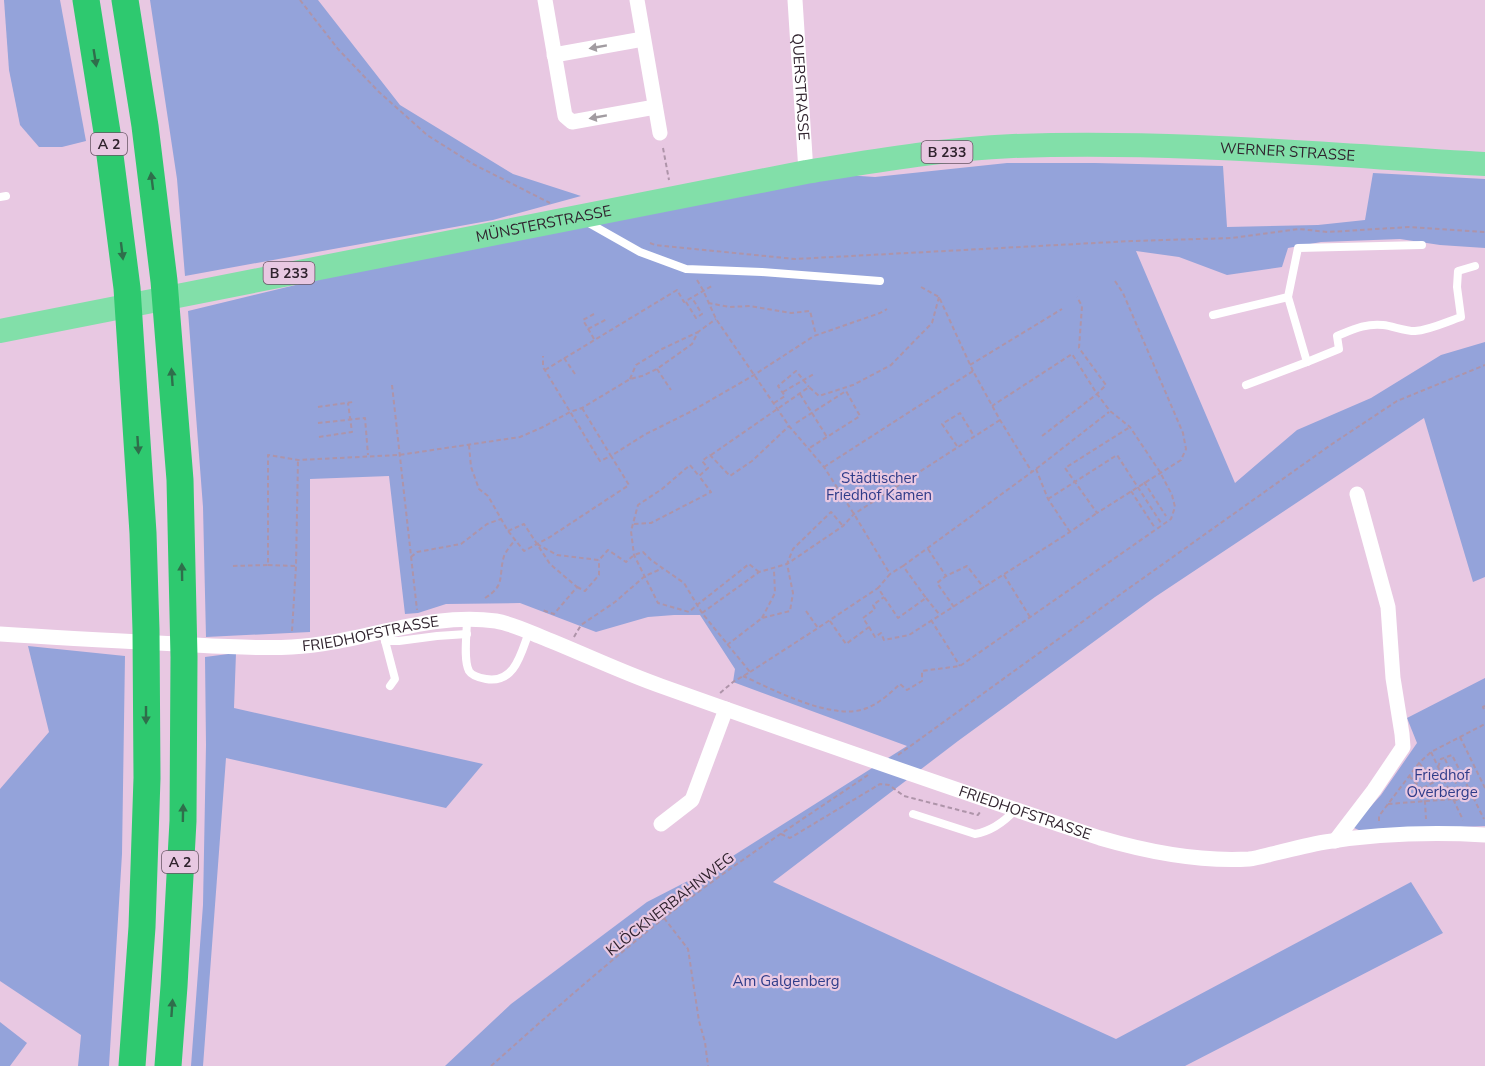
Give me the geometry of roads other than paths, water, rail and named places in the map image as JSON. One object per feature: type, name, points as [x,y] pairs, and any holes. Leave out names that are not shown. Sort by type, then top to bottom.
[{"type":"highway","name":"A 2","points":[[86,0],[107,132],[127,288],[142,521],[146,630],[147,778],[142,927],[132,1066]]},
{"type":"highway","name":"A 2","points":[[125,0],[145,126],[164,281],[180,480],[184,657],[183,821],[168,1066]]},
{"type":"main road","name":"MÜNSTERSTRASSE","points":[[0,331],[806,172],[939,153],[1012,146],[1089,145]]},
{"type":"main road","name":"WERNER STRASSE","points":[[1089,145],[1157,146],[1485,164]]},
{"type":"street","points":[[545,0],[565,116],[572,122],[656,107]]},
{"type":"street","points":[[637,0],[660,133]]},
{"type":"street","name":"QUERSTRASSE","points":[[795,0],[806,172]]},
{"type":"street","points":[[554,54],[643,39]]},
{"type":"street","points":[[1335,841],[1403,747],[1393,678],[1388,607],[1357,494]]},
{"type":"street","name":"FRIEDHOFSTRASSE","points":[[0,634],[216,646],[290,647],[384,637],[420,625],[467,627],[484,620],[501,622],[568,647],[616,669],[726,709],[872,767],[895,763],[1015,810],[1136,849],[1201,858],[1251,859],[1335,841],[1429,834],[1485,835]]},
{"type":"street","points":[[661,824],[692,801],[726,709]]},
{"type":"lane","points":[[578,217],[640,252],[686,269],[880,281]]},
{"type":"lane","points":[[1306,362],[1288,297],[1298,248],[1422,245]]},
{"type":"lane","points":[[1246,385],[1339,349],[1337,336],[1369,324],[1412,331],[1424,330],[1461,317],[1458,271],[1475,266]]},
{"type":"lane","points":[[1213,315],[1288,297]]},
{"type":"lane","points":[[390,686],[395,679],[384,637],[399,641],[437,636],[467,627],[468,670],[471,674],[490,680],[498,679],[511,672],[520,657],[529,632]]},
{"type":"lane","points":[[913,814],[975,834],[985,832],[1005,821],[1015,810]]},
{"type":"park label","name":"Städtischer Friedhof Kamen","points":[[879,486]]},
{"type":"park label","name":"Friedhof Overberge","points":[[1442,784]]},
{"type":"park label","name":"Am Galgenberg","points":[[786,981]]}]
